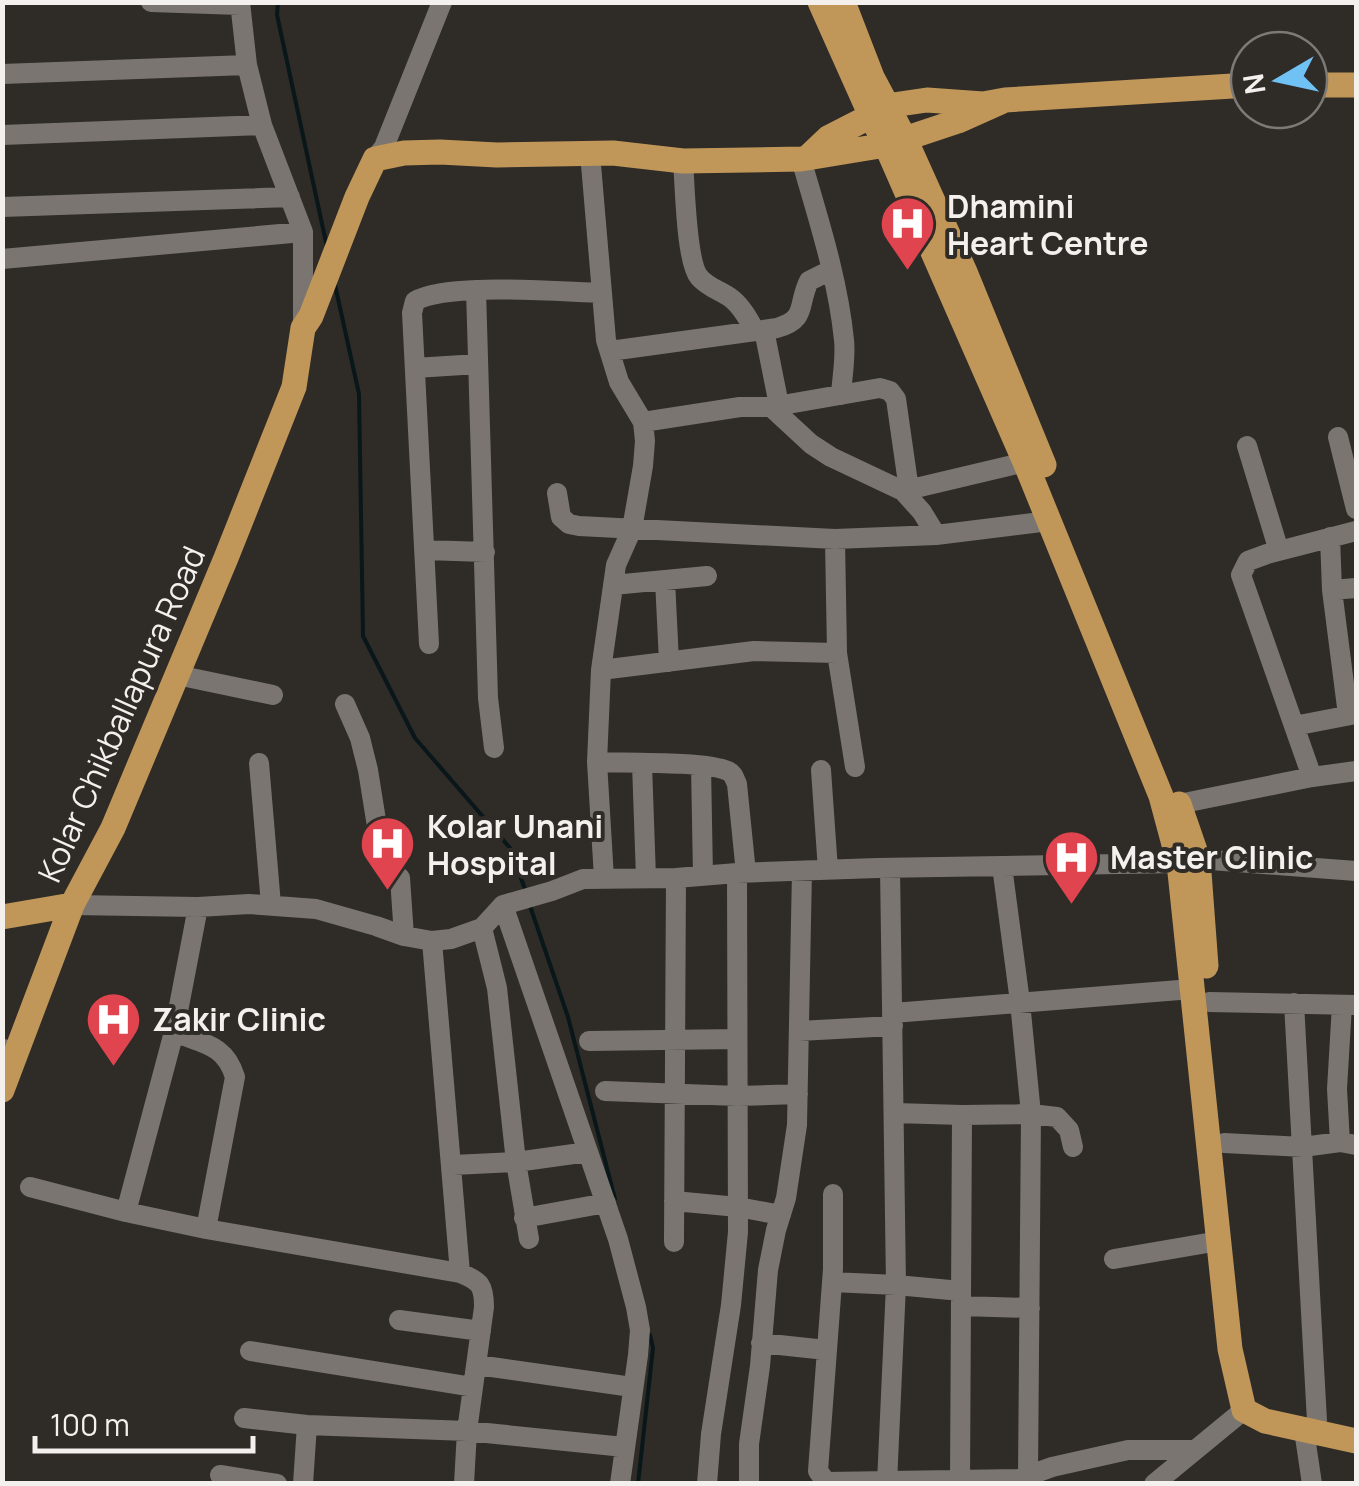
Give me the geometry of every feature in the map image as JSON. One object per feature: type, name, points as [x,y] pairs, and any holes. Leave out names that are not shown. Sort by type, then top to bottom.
[{"type":"main road","points":[[820,2],[896,142],[1189,861]]},
{"type":"main road","points":[[843,2],[866,84]]},
{"type":"main road","points":[[866,84],[912,99],[983,104],[1229,86]]},
{"type":"main road","points":[[828,138],[866,84]]},
{"type":"main road","points":[[1329,85],[1356,85]]},
{"type":"main road","points":[[804,158],[828,138],[879,111],[927,100]]},
{"type":"main road","points":[[375,158],[440,152],[613,152],[684,160],[804,158],[896,142],[1004,100]]},
{"type":"main road","points":[[922,178],[918,151],[937,128]]},
{"type":"main road","points":[[896,142],[922,178],[980,308],[1179,804],[1189,861],[1230,1349],[1244,1410],[1265,1422],[1356,1427]]},
{"type":"main road","name":"Kolar Chikballapura Road","points":[[3,1050],[64,906],[113,828],[226,558],[294,386],[307,322],[375,158]]},
{"type":"main road","points":[[2,917],[64,906],[234,494],[283,380],[296,364]]},
{"type":"main road","name":"Kolar Chikballapura Road","points":[[2,1090],[64,906]]},
{"type":"main road","points":[[1200,995],[1224,1143],[1244,1357],[1253,1389],[1276,1413],[1356,1441]]},
{"type":"street","points":[[150,2],[240,4],[247,65],[262,125],[302,232],[307,322]]},
{"type":"street","points":[[375,158],[384,148],[442,2]]},
{"type":"street","points":[[2,74],[247,65]]},
{"type":"street","points":[[2,135],[262,125]]},
{"type":"street","points":[[590,152],[606,340],[619,382],[643,422],[643,466],[632,529],[616,566],[602,670],[597,762],[604,878]]},
{"type":"street","points":[[804,158],[845,344],[841,395]]},
{"type":"street","points":[[684,160],[691,256],[696,274],[732,299],[760,330],[775,406],[812,444],[906,490],[1024,462]]},
{"type":"street","points":[[2,207],[290,197]]},
{"type":"street","points":[[2,259],[302,232]]},
{"type":"street","points":[[610,351],[792,324],[798,317],[809,281],[831,270]]},
{"type":"street","points":[[429,644],[412,312],[415,301],[424,296],[476,290],[602,293]]},
{"type":"street","points":[[476,290],[488,698],[494,748]]},
{"type":"street","points":[[415,368],[478,364]]},
{"type":"street","points":[[643,422],[880,388],[890,391],[896,399],[906,490],[936,535]]},
{"type":"street","points":[[1338,437],[1356,509]]},
{"type":"street","points":[[1246,446],[1279,550]]},
{"type":"street","points":[[557,493],[561,517],[579,526],[835,539],[936,535],[1049,521]]},
{"type":"street","points":[[1312,777],[1242,575],[1248,561],[1356,531]]},
{"type":"street","points":[[1294,726],[1352,714],[1332,590],[1330,537]]},
{"type":"street","points":[[835,539],[838,653],[855,768]]},
{"type":"street","points":[[425,550],[485,552]]},
{"type":"street","points":[[613,585],[707,576]]},
{"type":"street","points":[[665,580],[669,662]]},
{"type":"street","points":[[1332,590],[1356,588]]},
{"type":"street","points":[[602,670],[754,651],[838,653]]},
{"type":"street","points":[[177,675],[273,695]]},
{"type":"street","points":[[345,704],[368,770],[382,864],[400,878],[404,936]]},
{"type":"street","points":[[597,762],[701,766],[727,771],[737,784],[741,873],[738,1232],[710,1434],[708,1484]]},
{"type":"street","points":[[259,763],[271,905]]},
{"type":"street","points":[[642,764],[646,878]]},
{"type":"street","points":[[701,766],[703,876]]},
{"type":"street","points":[[821,770],[828,870]]},
{"type":"street","points":[[1179,804],[1356,771]]},
{"type":"street","points":[[64,906],[249,904],[316,908],[432,941],[482,928],[508,904],[583,879],[1189,861],[1356,871]]},
{"type":"street","points":[[1002,866],[1031,1114],[1028,1476]]},
{"type":"street","points":[[886,1483],[896,1285],[890,868]]},
{"type":"street","points":[[750,1484],[748,1444],[760,1366],[768,1270],[793,1160],[802,871]]},
{"type":"street","points":[[674,1242],[676,878]]},
{"type":"street","points":[[508,904],[606,1203],[636,1308],[640,1330],[638,1355],[620,1484]]},
{"type":"street","points":[[126,1212],[174,1032],[198,907]]},
{"type":"street","points":[[482,928],[497,988],[516,1162],[529,1239]]},
{"type":"street","points":[[432,941],[460,1273]]},
{"type":"street","points":[[799,1031],[1020,1002],[1200,995],[1349,1005],[1337,1089],[1348,1144],[1304,1147],[1224,1143]]},
{"type":"street","points":[[1294,1003],[1304,1147],[1312,1484]]},
{"type":"street","points":[[174,1032],[220,1050],[230,1061],[235,1077],[206,1228]]},
{"type":"street","points":[[589,1041],[738,1039]]},
{"type":"street","points":[[605,1091],[798,1094]]},
{"type":"street","points":[[895,1113],[1058,1117],[1069,1130],[1073,1147]]},
{"type":"street","points":[[960,1481],[962,1116]]},
{"type":"street","points":[[453,1165],[516,1162],[588,1152]]},
{"type":"street","points":[[30,1187],[126,1212],[460,1273],[477,1280],[484,1293],[464,1484]]},
{"type":"street","points":[[833,1194],[832,1282],[818,1472],[826,1482],[1019,1478],[1128,1450],[1195,1450]]},
{"type":"street","points":[[674,1200],[781,1215]]},
{"type":"street","points":[[524,1218],[606,1203]]},
{"type":"street","points":[[1114,1259],[1219,1241]]},
{"type":"street","points":[[832,1282],[896,1285],[1030,1308]]},
{"type":"street","points":[[399,1320],[481,1332]]},
{"type":"street","points":[[761,1343],[826,1350]]},
{"type":"street","points":[[250,1351],[473,1386]]},
{"type":"street","points":[[477,1365],[632,1387]]},
{"type":"street","points":[[1154,1484],[1244,1410]]},
{"type":"street","points":[[244,1418],[307,1425],[467,1432],[624,1447]]},
{"type":"street","points":[[303,1484],[307,1425]]},
{"type":"street","points":[[220,1474],[276,1484]]},
{"type":"waterway","points":[[278,2],[277,15],[327,247]]},
{"type":"waterway","points":[[335,285],[359,394],[363,636],[415,738],[510,848],[526,892]]},
{"type":"waterway","points":[[530,906],[568,1017],[615,1199]]},
{"type":"waterway","points":[[638,1484],[653,1348],[650,1335]]},
{"type":"place","name":"Dhamini Heart Centre","points":[[908,273]]},
{"type":"place","name":"Kolar Unani Hospital","points":[[388,893]]},
{"type":"place","name":"Master Clinic","points":[[1071,906]]},
{"type":"place","name":"Zakir Clinic","points":[[113,1068]]}]
